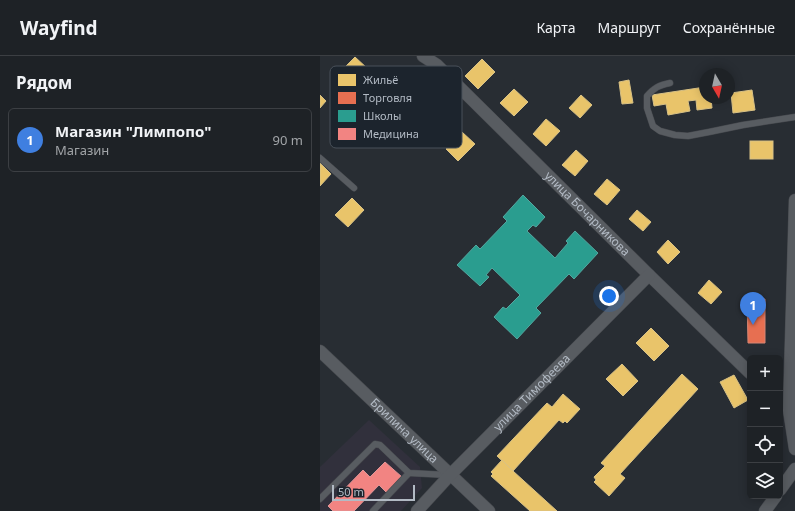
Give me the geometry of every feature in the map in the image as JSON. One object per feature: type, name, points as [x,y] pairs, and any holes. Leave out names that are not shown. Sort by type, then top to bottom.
[{"type":"street","name":"улица Бочарникова","points":[[423,56],[437,66]]},
{"type":"street","name":"улица Бочарникова","points":[[462,91],[747,370]]},
{"type":"street","points":[[795,200],[789,410],[795,449]]},
{"type":"street","name":"улица Тимофеева","points":[[417,511],[450,475],[649,275]]},
{"type":"street","name":"Брилина улица","points":[[320,351],[489,511]]},
{"type":"street","points":[[783,405],[789,410]]},
{"type":"street","points":[[783,486],[795,469]]},
{"type":"street","points":[[765,511],[774,499]]},
{"type":"lane","points":[[670,83],[661,84],[652,90],[647,96],[647,108],[653,126],[675,135],[688,136],[743,124],[795,117]]},
{"type":"lane","points":[[320,158],[354,188]]},
{"type":"lane","points":[[320,499],[375,444],[380,445],[409,473],[450,475]]},
{"type":"lane","points":[[373,511],[409,473]]},
{"type":"shaded area","points":[[369,420],[420,467],[422,488],[401,511],[320,511],[320,467]]},
{"type":"building: Жильё","points":[[355,57],[365,66],[346,66]]},
{"type":"building: Жильё","points":[[482,59],[495,72],[478,89],[465,76]]},
{"type":"building: Жильё","points":[[629,80],[633,103],[622,104],[619,82]]},
{"type":"building: Жильё","points":[[699,88],[699,104],[712,104],[712,108],[697,110],[696,100],[688,101],[690,111],[668,115],[666,104],[654,106],[652,95]]},
{"type":"building: Жильё","points":[[514,89],[528,102],[514,116],[500,103]]},
{"type":"building: Жильё","points":[[752,90],[755,110],[733,113],[732,104],[735,104],[735,92]]},
{"type":"building: Жильё","points":[[320,95],[326,101],[320,108]]},
{"type":"building: Жильё","points":[[581,95],[592,105],[580,118],[569,108]]},
{"type":"building: Жильё","points":[[546,119],[560,131],[546,146],[533,134]]},
{"type":"building: Жильё","points":[[462,132],[475,144],[458,161],[446,149],[462,148]]},
{"type":"building: Жильё","points":[[750,141],[773,141],[773,159],[750,159]]},
{"type":"building: Жильё","points":[[576,150],[588,161],[575,176],[562,165]]},
{"type":"building: Жильё","points":[[320,163],[331,174],[320,186]]},
{"type":"building: Жильё","points":[[607,179],[620,190],[607,205],[594,194]]},
{"type":"building: Жильё","points":[[352,198],[364,210],[348,227],[335,215]]},
{"type":"building: Жильё","points":[[637,210],[651,222],[643,231],[629,219]]},
{"type":"building: Жильё","points":[[668,240],[680,252],[668,264],[657,252]]},
{"type":"building: Жильё","points":[[709,280],[722,292],[711,304],[698,293]]},
{"type":"building: Жильё","points":[[651,328],[669,346],[654,361],[636,343]]},
{"type":"building: Жильё","points":[[622,364],[638,381],[623,396],[606,379]]},
{"type":"building: Жильё","points":[[682,374],[698,389],[620,474],[625,478],[609,496],[594,482],[596,480],[594,477],[605,466],[601,463]]},
{"type":"building: Жильё","points":[[734,375],[747,401],[734,408],[720,382]]},
{"type":"building: Жильё","points":[[563,394],[580,409],[567,423],[565,421],[563,423],[559,420],[513,471],[497,456],[547,403],[552,407]]},
{"type":"building: Жильё","points":[[502,460],[557,511],[530,511],[491,476],[493,474],[491,472]]},
{"type":"building: Торговля","points":[[747,299],[765,299],[765,343],[748,343]]},
{"type":"building: Школы","points":[[523,195],[545,217],[536,227],[533,225],[527,231],[555,258],[568,243],[566,241],[575,231],[598,253],[574,279],[569,274],[536,308],[541,313],[517,339],[494,317],[503,307],[506,309],[520,295],[492,268],[486,275],[489,277],[480,286],[457,265],[476,245],[480,249],[507,221],[503,217]]},
{"type":"building: Медицина","points":[[385,462],[402,477],[387,493],[379,485],[354,511],[333,511],[328,506],[363,470],[370,477]]},
{"type":"place","name":"Магазин \"Лимпопо\"","points":[[753,325]]}]
